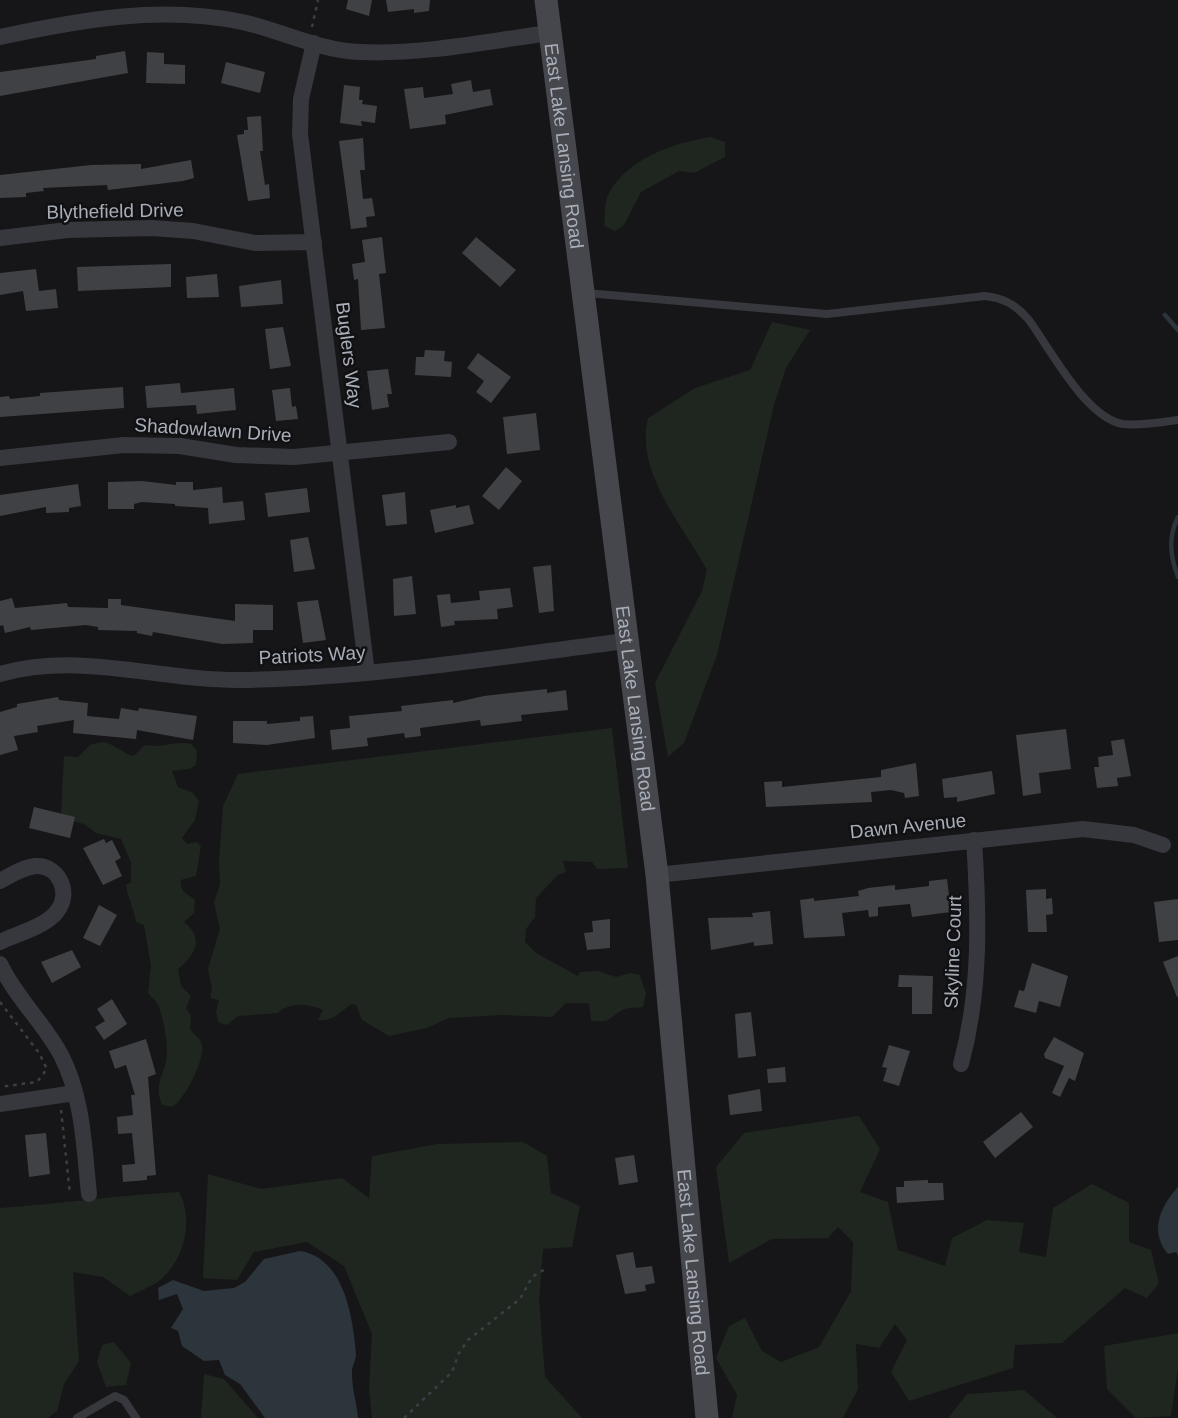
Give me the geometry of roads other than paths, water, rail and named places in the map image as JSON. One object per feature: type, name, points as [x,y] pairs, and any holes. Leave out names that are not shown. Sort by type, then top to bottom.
[{"type":"main road","name":"East Lake Lansing Road","points":[[546,0],[657,874],[707,1418]]},
{"type":"street","points":[[0,37],[113,17],[187,13],[243,22],[357,52],[550,33]]},
{"type":"street","name":"Buglers Way","points":[[311,42],[301,99],[300,134],[367,673]]},
{"type":"street","name":"Blythefield Drive","points":[[0,238],[68,230],[152,228],[194,231],[255,243],[314,243]]},
{"type":"street","name":"Shadowlawn Drive","points":[[0,458],[124,445],[187,446],[269,457],[449,442]]},
{"type":"street","name":"Patriots Way","points":[[0,674],[20,668],[64,664],[226,680],[367,673],[626,641]]},
{"type":"street","name":"Dawn Avenue","points":[[657,874],[1099,829],[1134,835],[1163,845]]},
{"type":"street","name":"Skyline Court","points":[[961,1064],[971,1024],[978,964],[979,911],[974,840]]},
{"type":"street","points":[[0,881],[37,866],[51,871],[61,881],[63,900],[55,914],[0,942]]},
{"type":"street","points":[[0,964],[19,999],[60,1055],[89,1194]]},
{"type":"street","points":[[0,1104],[67,1095]]},
{"type":"lane","points":[[583,292],[827,314],[985,296],[1000,297],[1018,307],[1090,405],[1108,419],[1132,424],[1178,420]]},
{"type":"lane","points":[[77,1418],[109,1397],[115,1396],[124,1400],[136,1418]]},
{"type":"waterway","points":[[1165,315],[1178,330]]},
{"type":"waterway","points":[[1178,517],[1171,547],[1178,577]]}]
